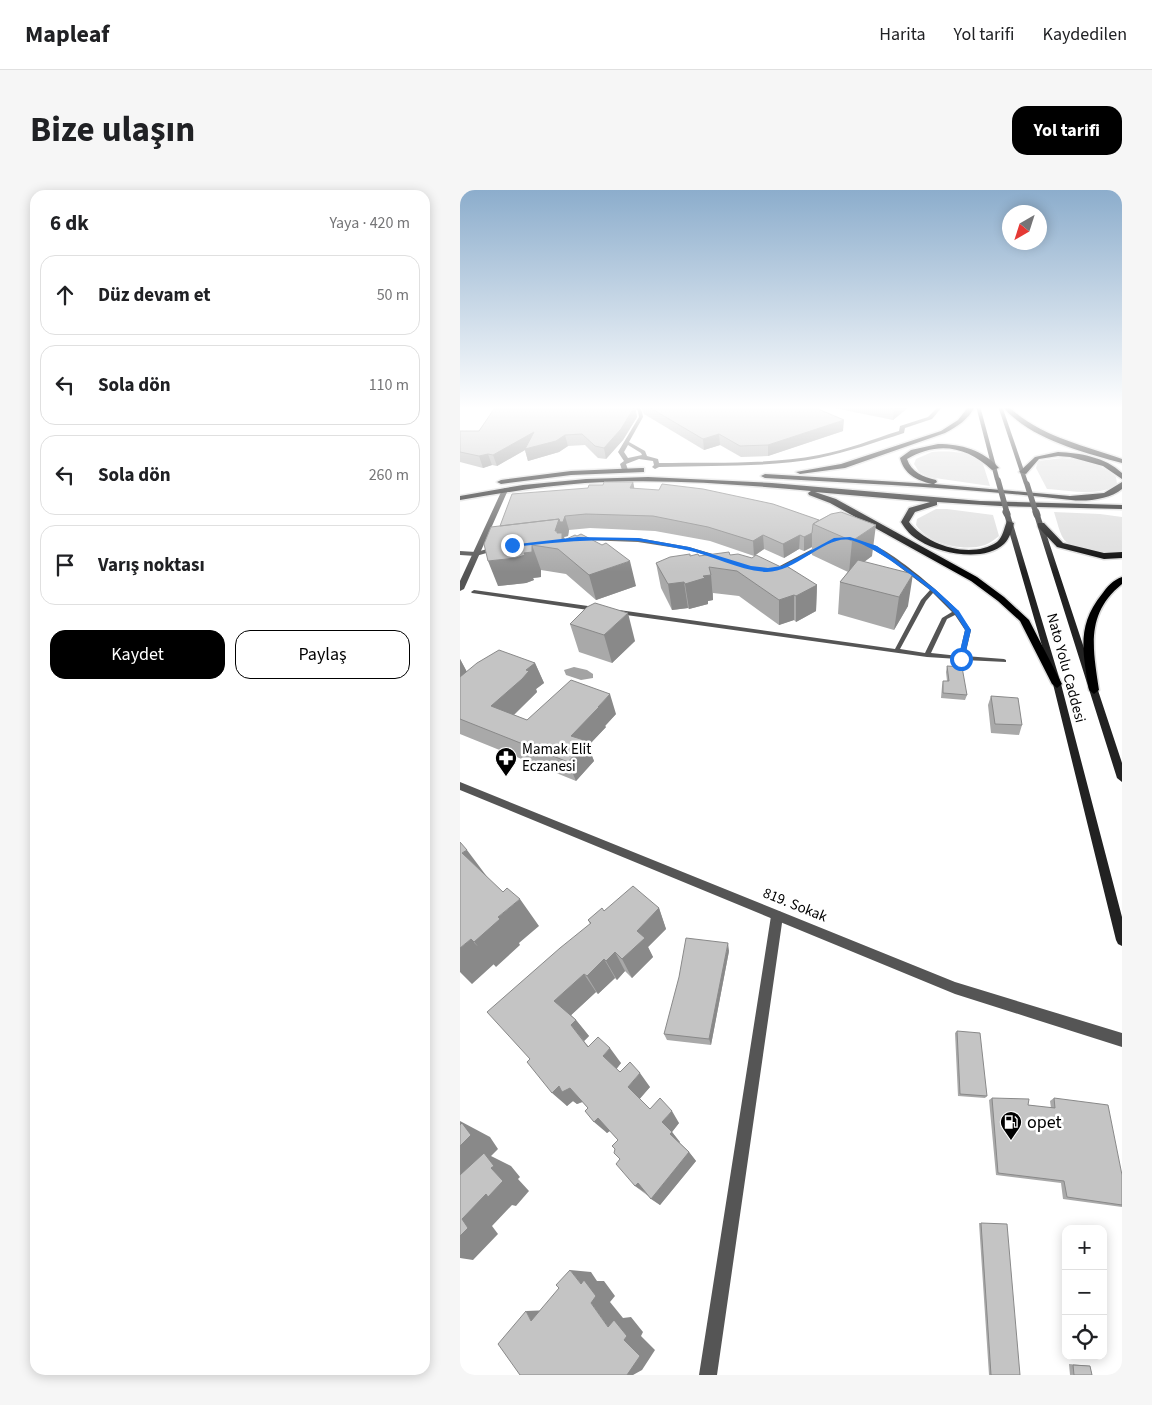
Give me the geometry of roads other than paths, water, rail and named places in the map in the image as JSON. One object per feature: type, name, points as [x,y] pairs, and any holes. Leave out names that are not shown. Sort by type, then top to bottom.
[{"type":"main road","points":[[857,461],[813,471],[758,475],[1122,500]]},
{"type":"main road","points":[[903,461],[904,466],[912,474],[926,481],[962,488]]},
{"type":"main road","points":[[989,461],[995,468]]},
{"type":"main road","name":"Nato Yolu Caddesi","points":[[993,461],[1057,684],[1122,940]]},
{"type":"main road","name":"Nato Yolu Caddesi","points":[[1019,461],[1122,778]]},
{"type":"main road","points":[[1023,472],[1034,461]]},
{"type":"main road","points":[[1097,461],[1105,463],[1116,470],[1122,477]]},
{"type":"main road","points":[[460,490],[533,476],[655,467],[712,473]]},
{"type":"main road","points":[[460,498],[505,490],[635,478],[741,482],[961,502]]},
{"type":"main road","points":[[741,482],[785,486],[833,501],[862,521],[974,579],[1001,599],[1024,620],[1057,684]]},
{"type":"main road","points":[[1071,498],[1108,494],[1122,484]]},
{"type":"main road","points":[[1009,518],[1006,534],[1000,543],[990,548],[969,551],[946,550],[924,542],[910,532],[905,522],[912,510],[929,503],[961,502],[1122,507]]},
{"type":"main road","points":[[1100,506],[1122,511]]},
{"type":"main road","points":[[1041,525],[1060,545],[1104,556],[1122,555]]},
{"type":"main road","points":[[1094,690],[1088,647],[1088,626],[1099,603],[1122,580]]},
{"type":"street","points":[[625,470],[624,464],[627,461]]},
{"type":"street","points":[[656,461],[655,467],[781,461]]},
{"type":"street","points":[[460,589],[505,490]]},
{"type":"street","name":"819. Sokak","points":[[461,788],[955,988],[1122,1040]]},
{"type":"street","points":[[708,1375],[777,916]]},
{"type":"lane","points":[[578,539],[638,540],[689,549],[729,560]]},
{"type":"lane","points":[[860,541],[875,548],[933,590],[957,612],[968,630],[961,659]]},
{"type":"lane","points":[[768,570],[784,567],[823,545]]},
{"type":"lane","points":[[460,553],[476,554],[503,548]]},
{"type":"lane","points":[[897,650],[924,600],[933,590]]},
{"type":"lane","points":[[474,592],[600,610]]},
{"type":"lane","points":[[609,611],[927,655],[1004,661]]},
{"type":"lane","points":[[927,655],[945,618],[957,612]]},
{"type":"place","name":"Mamak Elit Eczanesi","points":[[506,777]]},
{"type":"place","name":"opet","points":[[1011,1141]]}]
